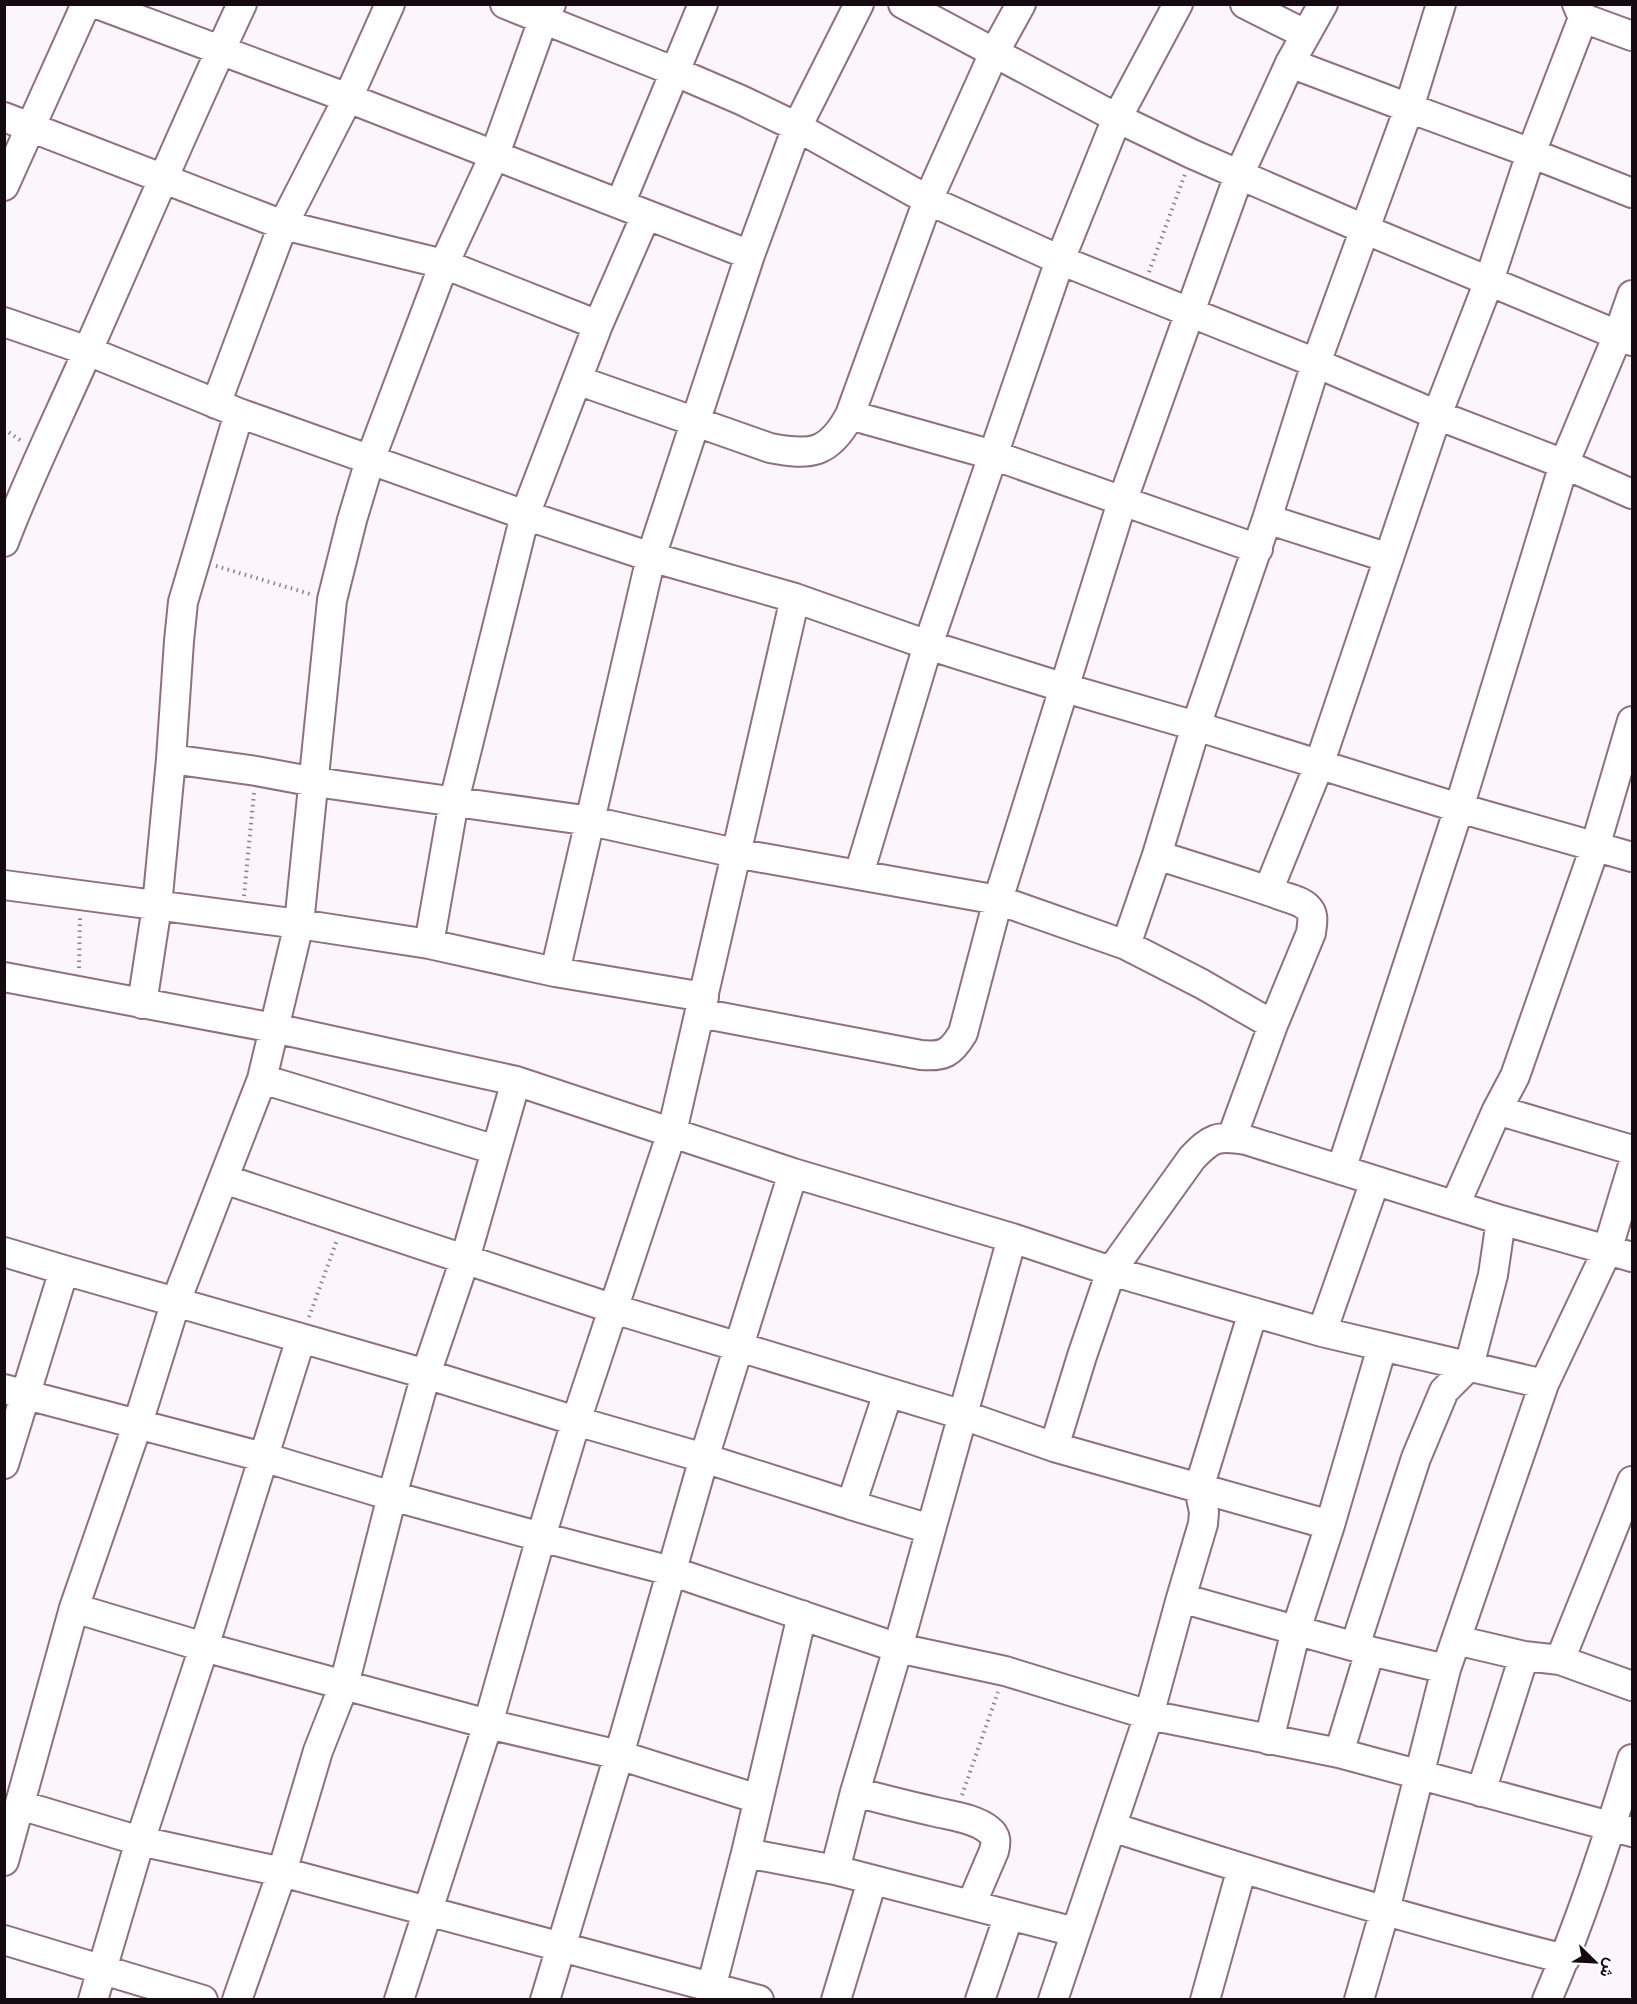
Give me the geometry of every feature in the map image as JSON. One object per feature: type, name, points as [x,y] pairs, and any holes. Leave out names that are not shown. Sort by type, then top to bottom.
[{"type":"street","points":[[4,186],[17,122],[86,4]]},
{"type":"street","points":[[97,4],[495,154],[750,255]]},
{"type":"street","points":[[4,542],[40,454],[242,4]]},
{"type":"street","points":[[142,1004],[157,906],[183,602],[195,560],[228,409],[282,225],[348,98],[390,4]]},
{"type":"street","points":[[505,4],[547,12],[797,126],[928,200],[1060,260],[1316,363],[1437,415],[1564,464],[1632,494]]},
{"type":"street","points":[[620,204],[703,4]]},
{"type":"street","points":[[555,972],[651,557],[750,255],[797,126],[859,4]]},
{"type":"street","points":[[903,4],[1117,118],[1192,154],[1625,338]]},
{"type":"street","points":[[577,380],[770,448],[793,452],[823,447],[839,435],[850,415],[928,200],[994,53],[1021,4]]},
{"type":"street","points":[[859,874],[928,645],[1060,260],[1117,118],[1178,4]]},
{"type":"street","points":[[1245,4],[1305,34]]},
{"type":"street","points":[[4,885],[299,924],[429,944],[902,1052],[936,1056],[946,1053],[956,1046],[963,1033],[998,900],[1122,502],[1239,175],[1290,63],[1323,4]]},
{"type":"street","points":[[1126,945],[1157,855],[1196,726],[1258,549],[1316,363],[1409,108],[1441,4]]},
{"type":"street","points":[[1268,891],[1319,765],[1437,415],[1489,281],[1580,11],[1632,36]]},
{"type":"street","points":[[4,1861],[74,1608],[138,1424],[176,1301],[262,1079],[299,924],[332,600],[351,520],[370,460],[444,264],[495,154],[547,12]]},
{"type":"street","points":[[1290,63],[1632,193]]},
{"type":"street","points":[[17,122],[282,225],[444,264],[598,325]]},
{"type":"street","points":[[429,944],[454,801],[525,515],[598,325],[646,215]]},
{"type":"street","points":[[1341,1170],[1459,808],[1564,464],[1625,338],[1632,295]]},
{"type":"street","points":[[4,322],[88,351],[228,409],[525,515],[651,557],[795,598],[928,645],[1065,688],[1196,726],[1459,808],[1632,857]]},
{"type":"street","points":[[850,415],[993,455],[1258,549]]},
{"type":"street","points":[[1267,519],[1389,558]]},
{"type":"street","points":[[399,2000],[488,1724],[576,1421],[672,1132],[795,598]]},
{"type":"street","points":[[1455,1205],[1497,1110],[1515,1076],[1595,847],[1632,721]]},
{"type":"street","points":[[171,759],[315,782],[591,820],[735,853],[998,900],[1126,945],[1202,984],[1273,1025]]},
{"type":"street","points":[[1157,855],[1303,904],[1312,914],[1311,933],[1273,1025],[1232,1137]]},
{"type":"street","points":[[4,977],[274,1028],[516,1081],[793,1173],[1012,1238],[1111,1271],[1322,1332],[1544,1384]]},
{"type":"street","points":[[262,1079],[496,1150]]},
{"type":"street","points":[[237,2000],[282,1872],[318,1750],[344,1685],[426,1374],[465,1259],[516,1081]]},
{"type":"street","points":[[1497,1110],[1632,1150]]},
{"type":"street","points":[[1054,1447],[1111,1271],[1192,1158],[1206,1143],[1232,1137],[1246,1140],[1501,1220],[1620,1254]]},
{"type":"street","points":[[1359,2000],[1385,1910],[1446,1669],[1544,1384],[1620,1254],[1632,1168]]},
{"type":"street","points":[[545,2000],[619,1755],[704,1458],[793,1173]]},
{"type":"street","points":[[224,1179],[614,1309],[963,1415],[1054,1447],[1330,1525]]},
{"type":"street","points":[[1322,1332],[1375,1181]]},
{"type":"street","points":[[1339,1753],[1362,1648],[1420,1449],[1444,1391],[1469,1366],[1492,1275],[1501,1220]]},
{"type":"street","points":[[835,1870],[1012,1238]]},
{"type":"street","points":[[4,1252],[426,1374],[930,1529]]},
{"type":"street","points":[[4,1464],[15,1392],[64,1270]]},
{"type":"street","points":[[1053,2000],[1149,1715],[1203,1524],[1204,1512],[1199,1488],[1253,1312]]},
{"type":"street","points":[[93,2000],[140,1841],[204,1647],[301,1338]]},
{"type":"street","points":[[1269,1740],[1296,1630],[1330,1525],[1382,1347]]},
{"type":"street","points":[[15,1392],[263,1457],[541,1538],[671,1571],[898,1648],[1005,1671],[1149,1715],[1339,1753],[1622,1830]]},
{"type":"street","points":[[851,1505],[888,1393]]},
{"type":"street","points":[[1560,1660],[1632,1481]]},
{"type":"street","points":[[1181,1598],[1446,1669]]},
{"type":"street","points":[[74,1608],[204,1647],[488,1724],[619,1755],[758,1798]]},
{"type":"street","points":[[710,1994],[802,1615]]},
{"type":"street","points":[[1456,1640],[1524,1656],[1560,1660],[1632,1686]]},
{"type":"street","points":[[1481,1792],[1524,1656]]},
{"type":"street","points":[[1547,2000],[1622,1830],[1632,1759]]},
{"type":"street","points":[[855,1792],[982,1825],[994,1835],[996,1842],[971,1905]]},
{"type":"street","points":[[20,1805],[140,1841],[282,1872],[562,1946],[710,1994],[759,2000]]},
{"type":"street","points":[[1112,1827],[1477,1937],[1565,1959]]},
{"type":"street","points":[[746,1853],[835,1870],[1075,1932]]},
{"type":"street","points":[[1212,1999],[1242,1868]]},
{"type":"street","points":[[836,2000],[872,1881]]},
{"type":"street","points":[[980,2000],[1009,1915]]},
{"type":"street","points":[[4,1940],[203,2000]]},
{"type":"path","points":[[1141,293],[1192,154]]},
{"type":"path","points":[[195,560],[332,600]]},
{"type":"path","points":[[242,917],[256,771]]},
{"type":"path","points":[[79,991],[80,894]]},
{"type":"path","points":[[301,1338],[345,1220]]},
{"type":"path","points":[[954,1817],[1005,1671]]}]
